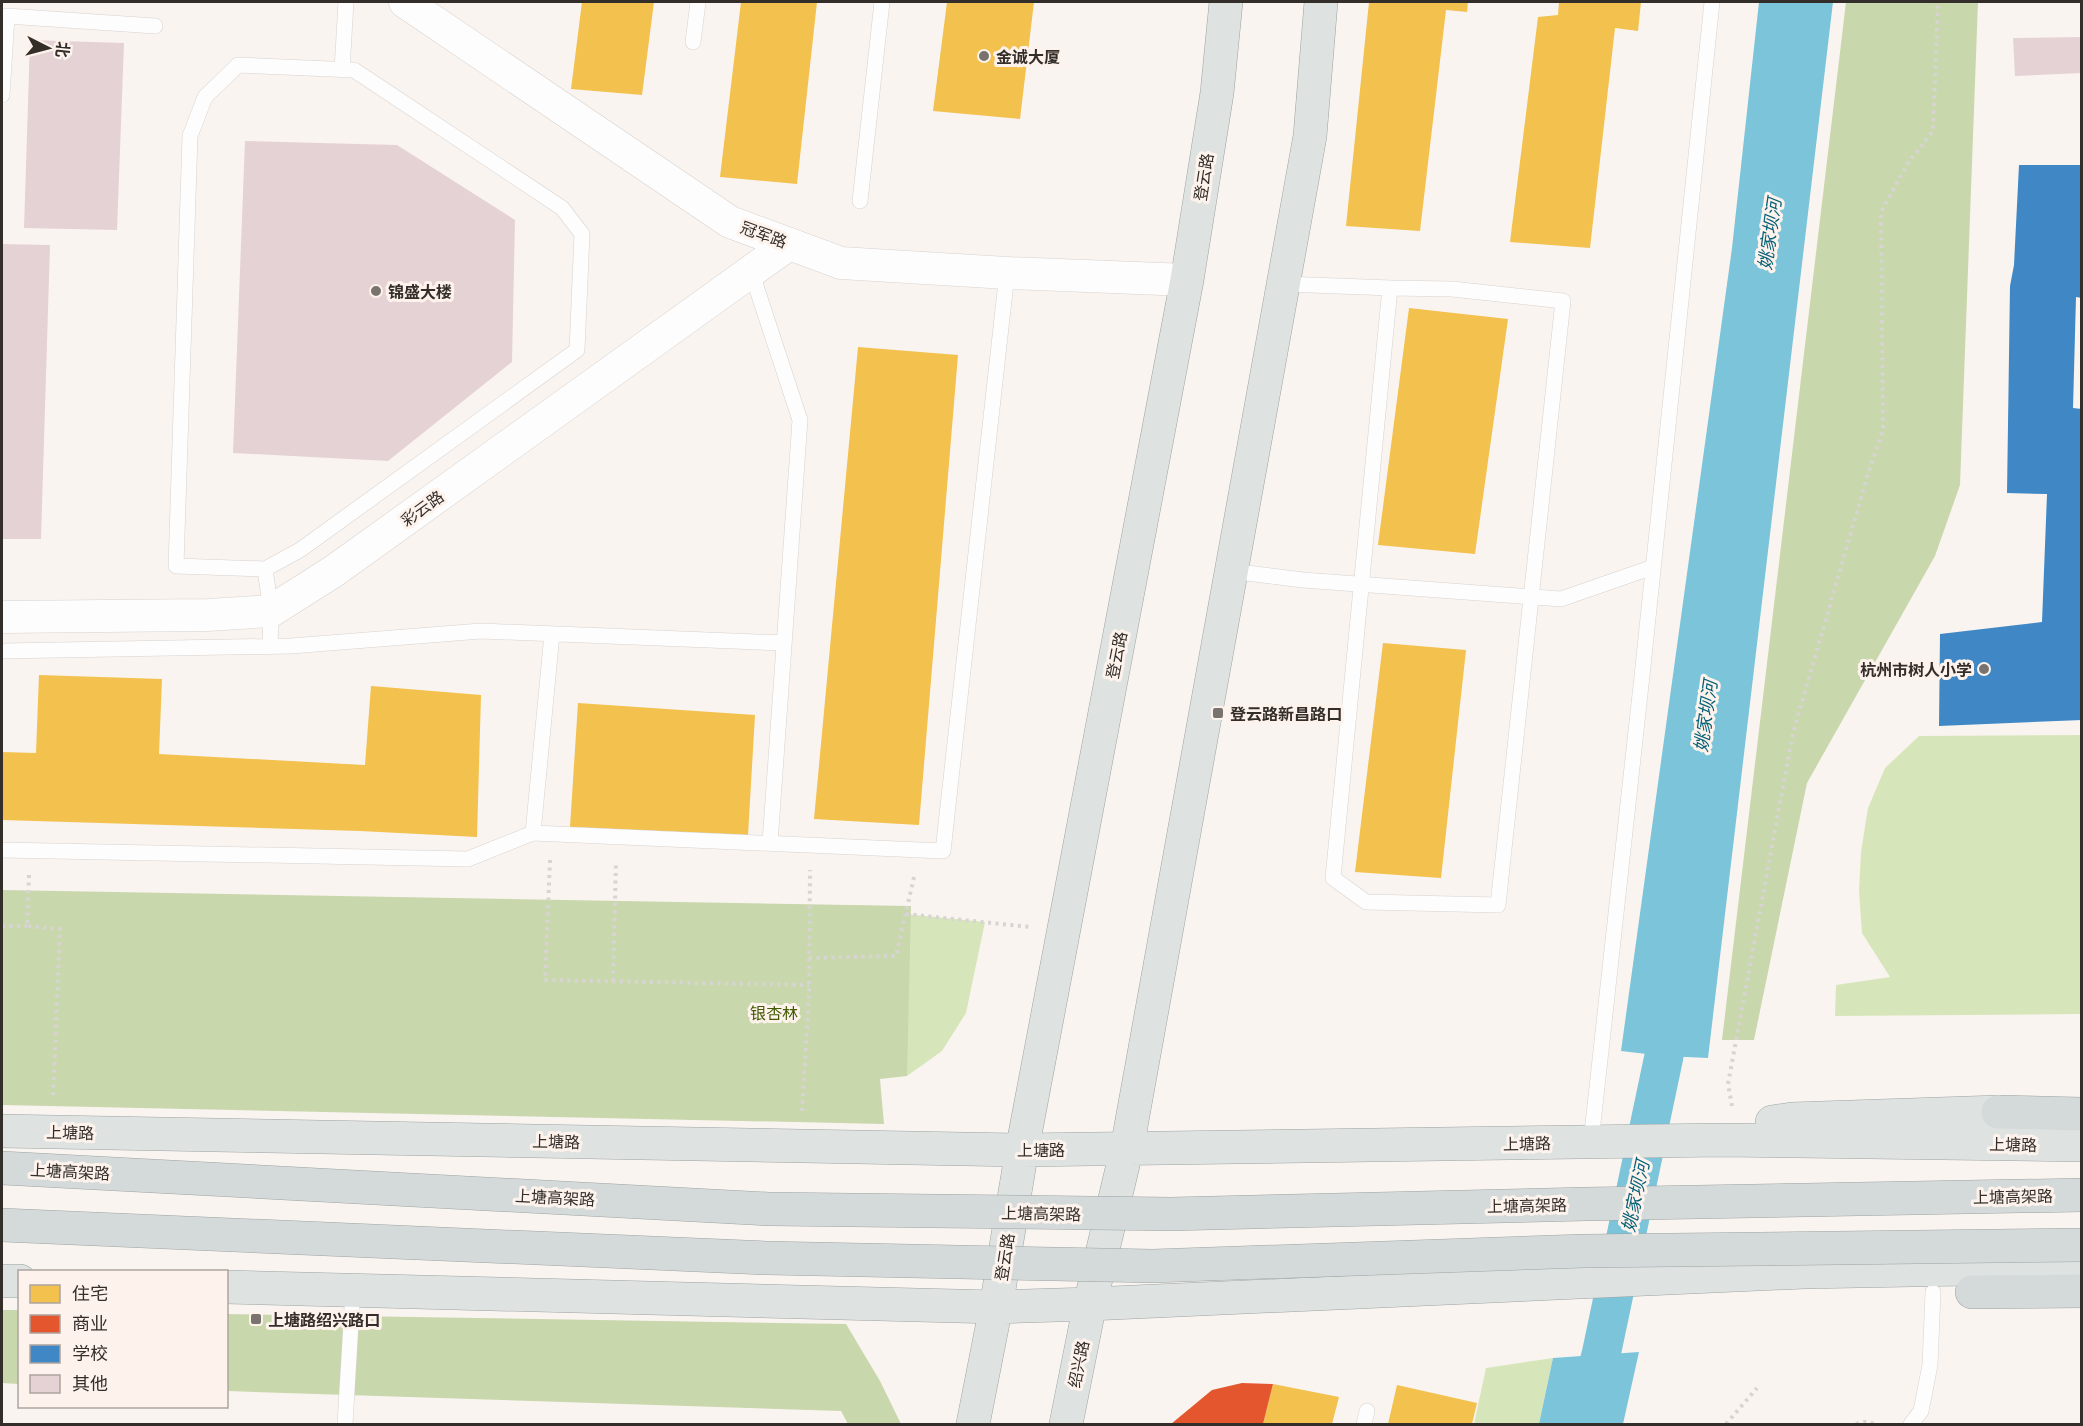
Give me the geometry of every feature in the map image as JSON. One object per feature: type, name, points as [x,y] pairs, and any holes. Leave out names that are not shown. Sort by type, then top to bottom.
[{"type":"highway","points":[[1998,1112],[2082,1114]]},
{"type":"highway","name":"上塘高架路","points":[[2,1168],[769,1209],[1171,1214],[1598,1203],[2082,1195]]},
{"type":"highway","points":[[2,1225],[767,1258],[1153,1266],[1584,1251],[2082,1245]]},
{"type":"highway","points":[[1972,1292],[2082,1291]]},
{"type":"main road","name":"登云路","points":[[996,1307],[1022,1150],[1187,280],[1217,93],[1226,2]]},
{"type":"main road","points":[[1090,1305],[1127,1148],[1310,136],[1321,2]]},
{"type":"main road","points":[[1721,1136],[1792,1119],[1998,1112]]},
{"type":"main road","name":"上塘路","points":[[2,1131],[1022,1150],[1599,1142],[1721,1136],[2082,1145]]},
{"type":"main road","points":[[228,1287],[996,1307],[1090,1305],[1816,1271],[2082,1267]]},
{"type":"main road","points":[[1712,1276],[1770,1286],[1826,1291],[1972,1292]]},
{"type":"main road","points":[[2,1281],[18,1281]]},
{"type":"main road","name":"绍兴路","points":[[1066,1425],[1090,1305]]},
{"type":"main road","points":[[973,1425],[996,1307]]},
{"type":"street","name":"冠军路","points":[[405,2],[730,222],[841,263],[1006,273],[1187,280]]},
{"type":"street","name":"彩云路","points":[[2,617],[208,615],[271,611],[334,571],[789,244]]},
{"type":"lane","points":[[342,70],[346,2]]},
{"type":"lane","points":[[693,42],[698,2]]},
{"type":"lane","points":[[860,201],[882,2]]},
{"type":"lane","points":[[1599,1142],[1653,567],[1712,2]]},
{"type":"lane","points":[[2,95],[7,16],[155,26]]},
{"type":"lane","points":[[238,65],[354,70],[562,208],[582,234],[577,350],[300,550],[265,569],[176,566],[189,136],[205,97],[238,65]]},
{"type":"lane","points":[[751,271],[800,420],[770,843]]},
{"type":"lane","points":[[2,850],[468,859],[534,834],[550,834],[944,850],[1006,273]]},
{"type":"lane","points":[[1283,284],[1452,289],[1563,301],[1498,905],[1366,902],[1333,878],[1390,288],[1392,288]]},
{"type":"lane","points":[[1231,571],[1303,580],[1561,599],[1653,567]]},
{"type":"lane","points":[[265,569],[271,611],[270,646]]},
{"type":"lane","points":[[2,651],[270,646],[481,631],[784,643]]},
{"type":"lane","points":[[534,834],[552,634]]},
{"type":"lane","points":[[345,1425],[352,1290]]},
{"type":"lane","points":[[1911,1425],[1921,1411],[1930,1365],[1933,1292]]},
{"type":"path","points":[[1721,1136],[1728,1084],[1793,733],[1868,474],[1883,430],[1881,212],[1908,163],[1933,131],[1938,2]]},
{"type":"path","points":[[550,834],[545,980],[809,985]]},
{"type":"path","points":[[613,981],[616,837]]},
{"type":"path","points":[[800,1146],[809,985],[810,845]]},
{"type":"path","points":[[809,958],[896,956],[921,850]]},
{"type":"path","points":[[27,927],[29,851]]},
{"type":"path","points":[[906,914],[1064,931]]},
{"type":"path","points":[[2,926],[60,929],[52,1132]]},
{"type":"path","points":[[1726,1425],[1757,1388]]},
{"type":"path","points":[[1856,1425],[1864,1422],[1878,1425]]},
{"type":"green space","points":[[1846,2],[1978,2],[1960,485],[1935,556],[1807,783],[1754,1040],[1722,1040]]},
{"type":"green space","points":[[2081,735],[2081,1014],[1835,1016],[1836,985],[1890,977],[1862,933],[1859,891],[1861,852],[1868,808],[1885,768],[1919,736]]},
{"type":"green space","name":"银杏林","points":[[2,890],[911,906],[907,1076],[880,1079],[884,1124],[2,1105]]},
{"type":"green space","points":[[906,914],[985,922],[966,1013],[942,1051],[907,1076]]},
{"type":"green space","points":[[2,1310],[18,1310],[18,1384],[2,1383]]},
{"type":"green space","points":[[228,1314],[846,1324],[880,1381],[901,1424],[848,1424],[841,1411],[228,1391]]},
{"type":"green space","points":[[1553,1358],[1539,1424],[1474,1424],[1486,1368]]},
{"type":"water","points":[[1759,2],[1833,2],[1708,1058],[1664,1056],[1621,1051],[1732,248]]},
{"type":"water","points":[[1639,1352],[1623,1424],[1539,1424],[1553,1358]]},
{"type":"building: 住宅","points":[[582,2],[654,2],[642,95],[571,89]]},
{"type":"building: 住宅","points":[[741,2],[817,2],[797,184],[720,177]]},
{"type":"building: 住宅","name":"金诚大厦","points":[[947,2],[1034,2],[1020,119],[933,111]]},
{"type":"building: 住宅","points":[[1369,2],[1468,2],[1467,12],[1446,10],[1420,231],[1346,226]]},
{"type":"building: 住宅","points":[[1559,2],[1641,2],[1638,31],[1615,28],[1590,248],[1510,242],[1538,17],[1558,15]]},
{"type":"building: 住宅","points":[[1409,308],[1508,319],[1475,554],[1378,545]]},
{"type":"building: 住宅","points":[[858,347],[958,355],[919,825],[814,819]]},
{"type":"building: 住宅","points":[[1383,643],[1466,650],[1441,878],[1355,872]]},
{"type":"building: 住宅","points":[[39,675],[162,679],[159,754],[365,765],[371,686],[481,695],[477,837],[360,831],[2,820],[2,752],[36,753]]},
{"type":"building: 住宅","points":[[578,703],[755,715],[748,835],[570,827]]},
{"type":"building: 住宅","points":[[1273,1384],[1339,1397],[1332,1424],[1263,1424]]},
{"type":"building: 住宅","points":[[1397,1385],[1477,1403],[1472,1424],[1388,1424]]},
{"type":"building: 商业","points":[[1242,1383],[1273,1384],[1263,1424],[1171,1424],[1212,1390]]},
{"type":"building: 学校","points":[[2019,165],[2082,165],[2082,298],[2076,297],[2073,408],[2082,409],[2082,720],[1939,726],[1940,634],[2042,622],[2047,494],[2007,493],[2010,286],[2014,265]]},
{"type":"building: 其他","points":[[2082,37],[2082,73],[2015,76],[2013,38]]},
{"type":"building: 其他","points":[[30,40],[124,43],[117,230],[24,228]]},
{"type":"building: 其他","name":"锦盛大楼","points":[[245,141],[397,145],[515,220],[512,362],[388,461],[233,453]]},
{"type":"building: 其他","points":[[2,244],[50,245],[41,539],[2,539]]},
{"type":"waterway","name":"姚家坝河","points":[[1582,1424],[1601,1355],[1664,1056],[1669,1004]]},
{"type":"place","name":"金诚大厦","points":[[984,56]]},
{"type":"place","name":"锦盛大楼","points":[[376,291]]},
{"type":"place","name":"杭州市树人小学","points":[[1984,669]]},
{"type":"place","name":"登云路新昌路口","points":[[1218,713]]},
{"type":"place","name":"上塘路绍兴路口","points":[[256,1319]]}]
